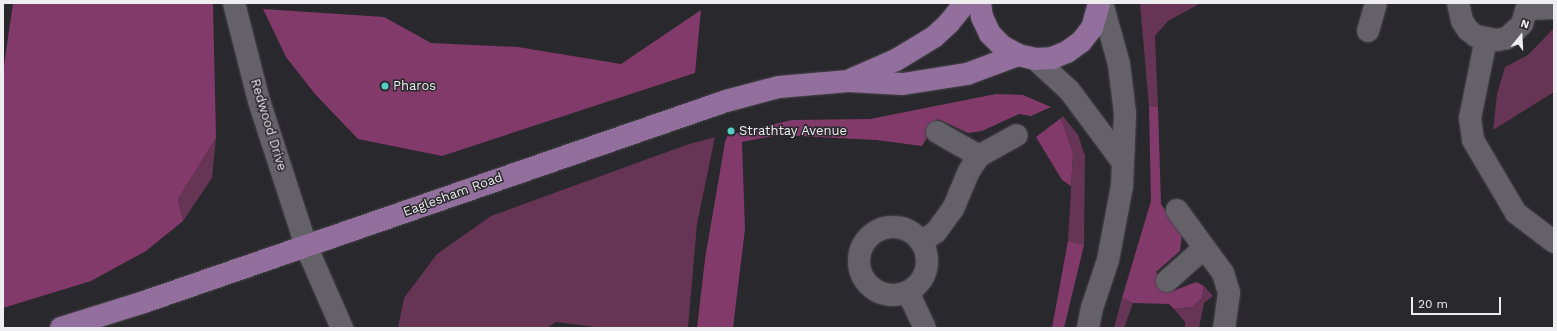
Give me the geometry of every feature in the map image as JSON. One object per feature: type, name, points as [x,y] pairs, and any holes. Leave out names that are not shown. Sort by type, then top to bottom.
[{"type":"main road","name":"Eaglesham Road","points":[[850,81],[896,60],[934,37],[950,23],[965,3]]},
{"type":"main road","points":[[980,3],[982,17],[990,34],[1002,46],[1026,57]]},
{"type":"main road","name":"Eaglesham Road","points":[[61,328],[306,246],[726,101],[779,87],[850,81],[903,84],[967,74],[1026,57],[1052,58],[1067,52],[1081,42],[1092,28],[1099,3]]},
{"type":"street","name":"Redwood Drive","points":[[234,3],[259,101],[306,246],[342,328]]},
{"type":"street","points":[[1088,328],[1092,308],[1108,260],[1118,216],[1122,186],[1125,113],[1120,64],[1102,3]]},
{"type":"street","points":[[1368,31],[1376,3]]},
{"type":"street","points":[[1458,3],[1462,21],[1468,30],[1486,39],[1502,39],[1515,32],[1522,24],[1528,6],[1554,8]]},
{"type":"street","points":[[1486,39],[1470,118],[1473,140],[1516,213],[1554,242]]},
{"type":"street","points":[[1026,57],[1069,90],[1122,161]]},
{"type":"street","points":[[937,132],[979,156]]},
{"type":"street","points":[[921,242],[936,232],[953,209],[969,171],[979,156],[1017,136]]},
{"type":"street","points":[[1177,210],[1203,248],[1223,273],[1229,293],[1224,328]]},
{"type":"street","points":[[888,227],[909,231],[921,242],[927,256],[927,266],[919,284],[908,292],[891,296],[870,287],[863,279],[859,257],[868,237],[888,227]]},
{"type":"street","points":[[1167,281],[1203,248]]},
{"type":"street","points":[[908,292],[924,328]]},
{"type":"shaded area","points":[[13,3],[213,3],[216,138],[178,199],[183,221],[146,251],[91,281],[3,308],[3,73]]},
{"type":"shaded area","points":[[1140,3],[1201,3],[1168,21],[1155,36],[1158,107],[1149,107]]},
{"type":"shaded area","points":[[263,9],[384,17],[431,43],[518,47],[621,64],[701,10],[695,73],[442,156],[358,139],[315,94],[286,57]]},
{"type":"shaded area","points":[[1554,28],[1554,92],[1493,130],[1497,94],[1505,67],[1528,55]]},
{"type":"shaded area","points":[[996,94],[1023,95],[1051,107],[1031,116],[1019,114],[982,131],[968,133],[938,119],[922,146],[876,140],[779,135],[742,142],[745,229],[733,328],[697,328],[705,259],[725,142],[728,135],[792,120],[870,119]]},
{"type":"shaded area","points":[[1149,107],[1158,107],[1161,204],[1182,235],[1180,251],[1156,272],[1173,291],[1196,282],[1204,286],[1202,298],[1192,307],[1174,309],[1169,304],[1133,303],[1122,298],[1151,201]]},
{"type":"shaded area","points":[[1063,116],[1078,135],[1085,156],[1084,245],[1068,241],[1073,153],[1061,118]]},
{"type":"shaded area","points":[[1061,118],[1073,153],[1071,186],[1062,180],[1036,137]]},
{"type":"shaded area","points":[[715,137],[697,224],[688,328],[603,328],[556,322],[547,328],[398,328],[404,298],[437,254],[491,216],[686,145]]},
{"type":"shaded area","points":[[216,138],[212,178],[183,221],[178,199]]},
{"type":"shaded area","points":[[1068,241],[1084,245],[1064,328],[1052,328]]},
{"type":"shaded area","points":[[1204,286],[1213,296],[1204,303],[1199,328],[1185,328],[1185,322],[1174,309],[1192,307],[1202,298]]},
{"type":"shaded area","points":[[1122,298],[1133,303],[1124,328],[1114,328]]},
{"type":"place","name":"Pharos","points":[[385,86]]},
{"type":"place","name":"Strathtay Avenue","points":[[731,131]]}]
